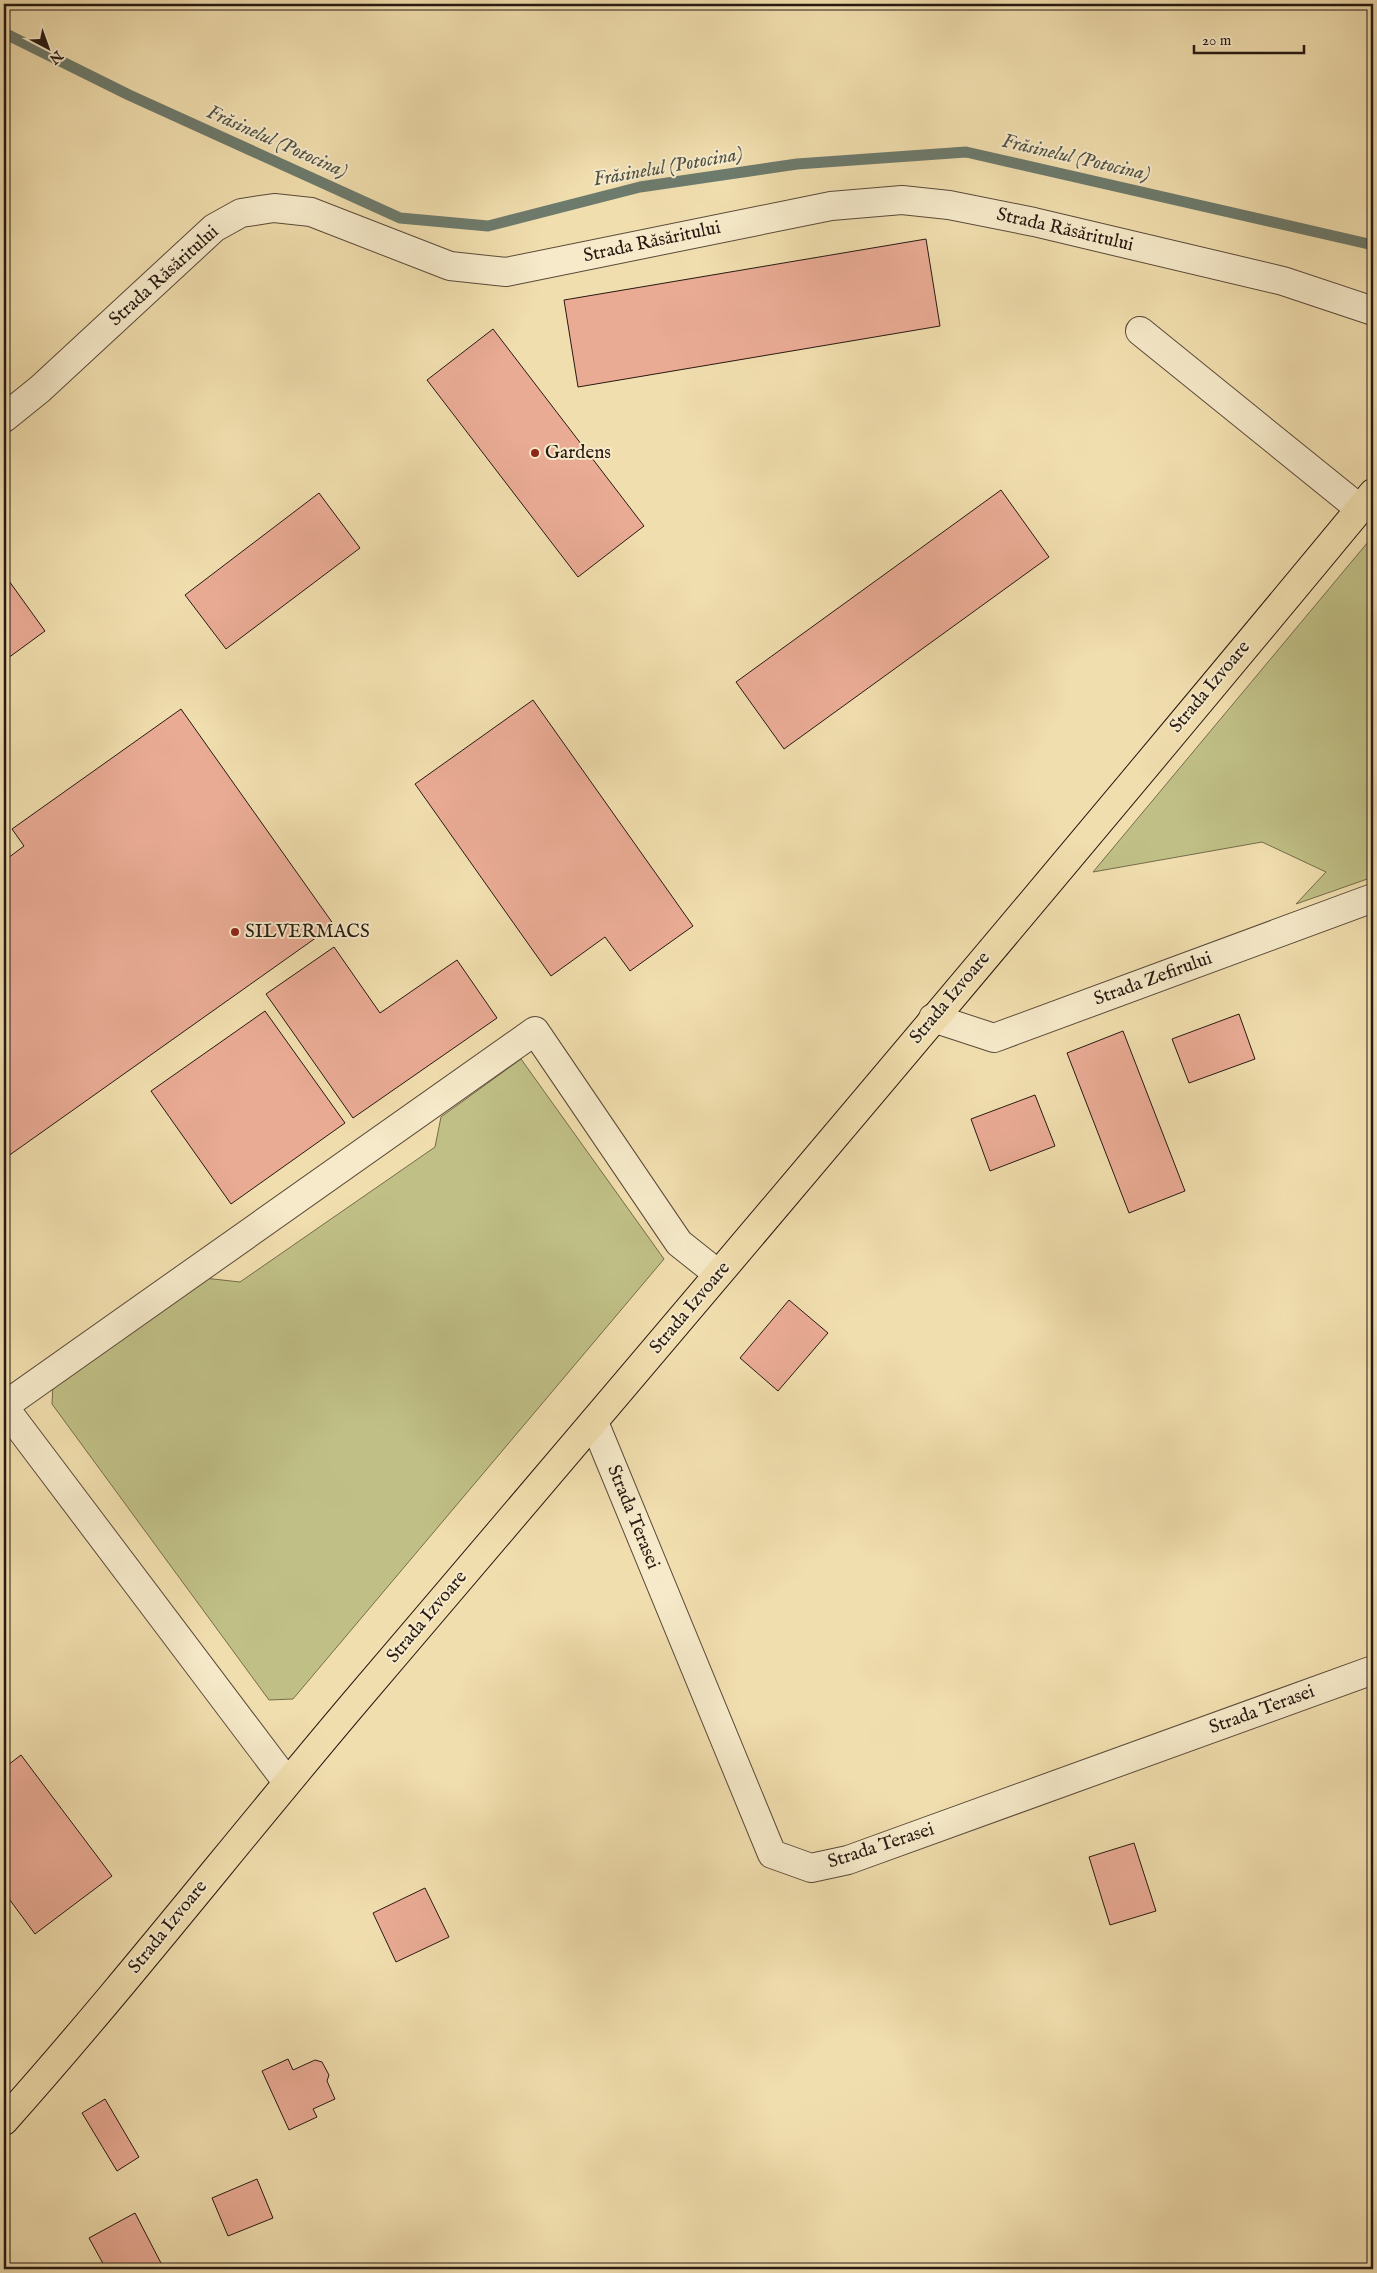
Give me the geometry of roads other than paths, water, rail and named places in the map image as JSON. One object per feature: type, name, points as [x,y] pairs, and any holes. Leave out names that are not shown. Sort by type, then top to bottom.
[{"type":"main road","name":"Strada Izvoare","points":[[4,2121],[77,2038],[286,1782],[594,1422],[1367,501]]},
{"type":"street","name":"Strada Răsăritului","points":[[4,418],[40,389],[214,228],[241,213],[274,208],[311,212],[450,266],[506,272],[831,206],[902,200],[950,206],[1034,222],[1283,282],[1373,311]]},
{"type":"street","points":[[1140,331],[1367,501]]},
{"type":"street","name":"Strada Zefirului","points":[[933,1018],[994,1038],[1373,898]]},
{"type":"street","points":[[286,1782],[4,1407],[535,1031],[678,1243],[718,1274]]},
{"type":"street","name":"Strada Terasei","points":[[594,1422],[772,1854],[811,1868],[848,1860],[1373,1670]]},
{"type":"waterway","name":"Frăsinelul (Potocina)","points":[[4,33],[129,95],[400,218],[488,226],[640,187],[797,164],[966,152],[1373,245]]},
{"type":"place","name":"Gardens","points":[[535,453]]},
{"type":"place","name":"SILVERMACS","points":[[235,932]]}]
